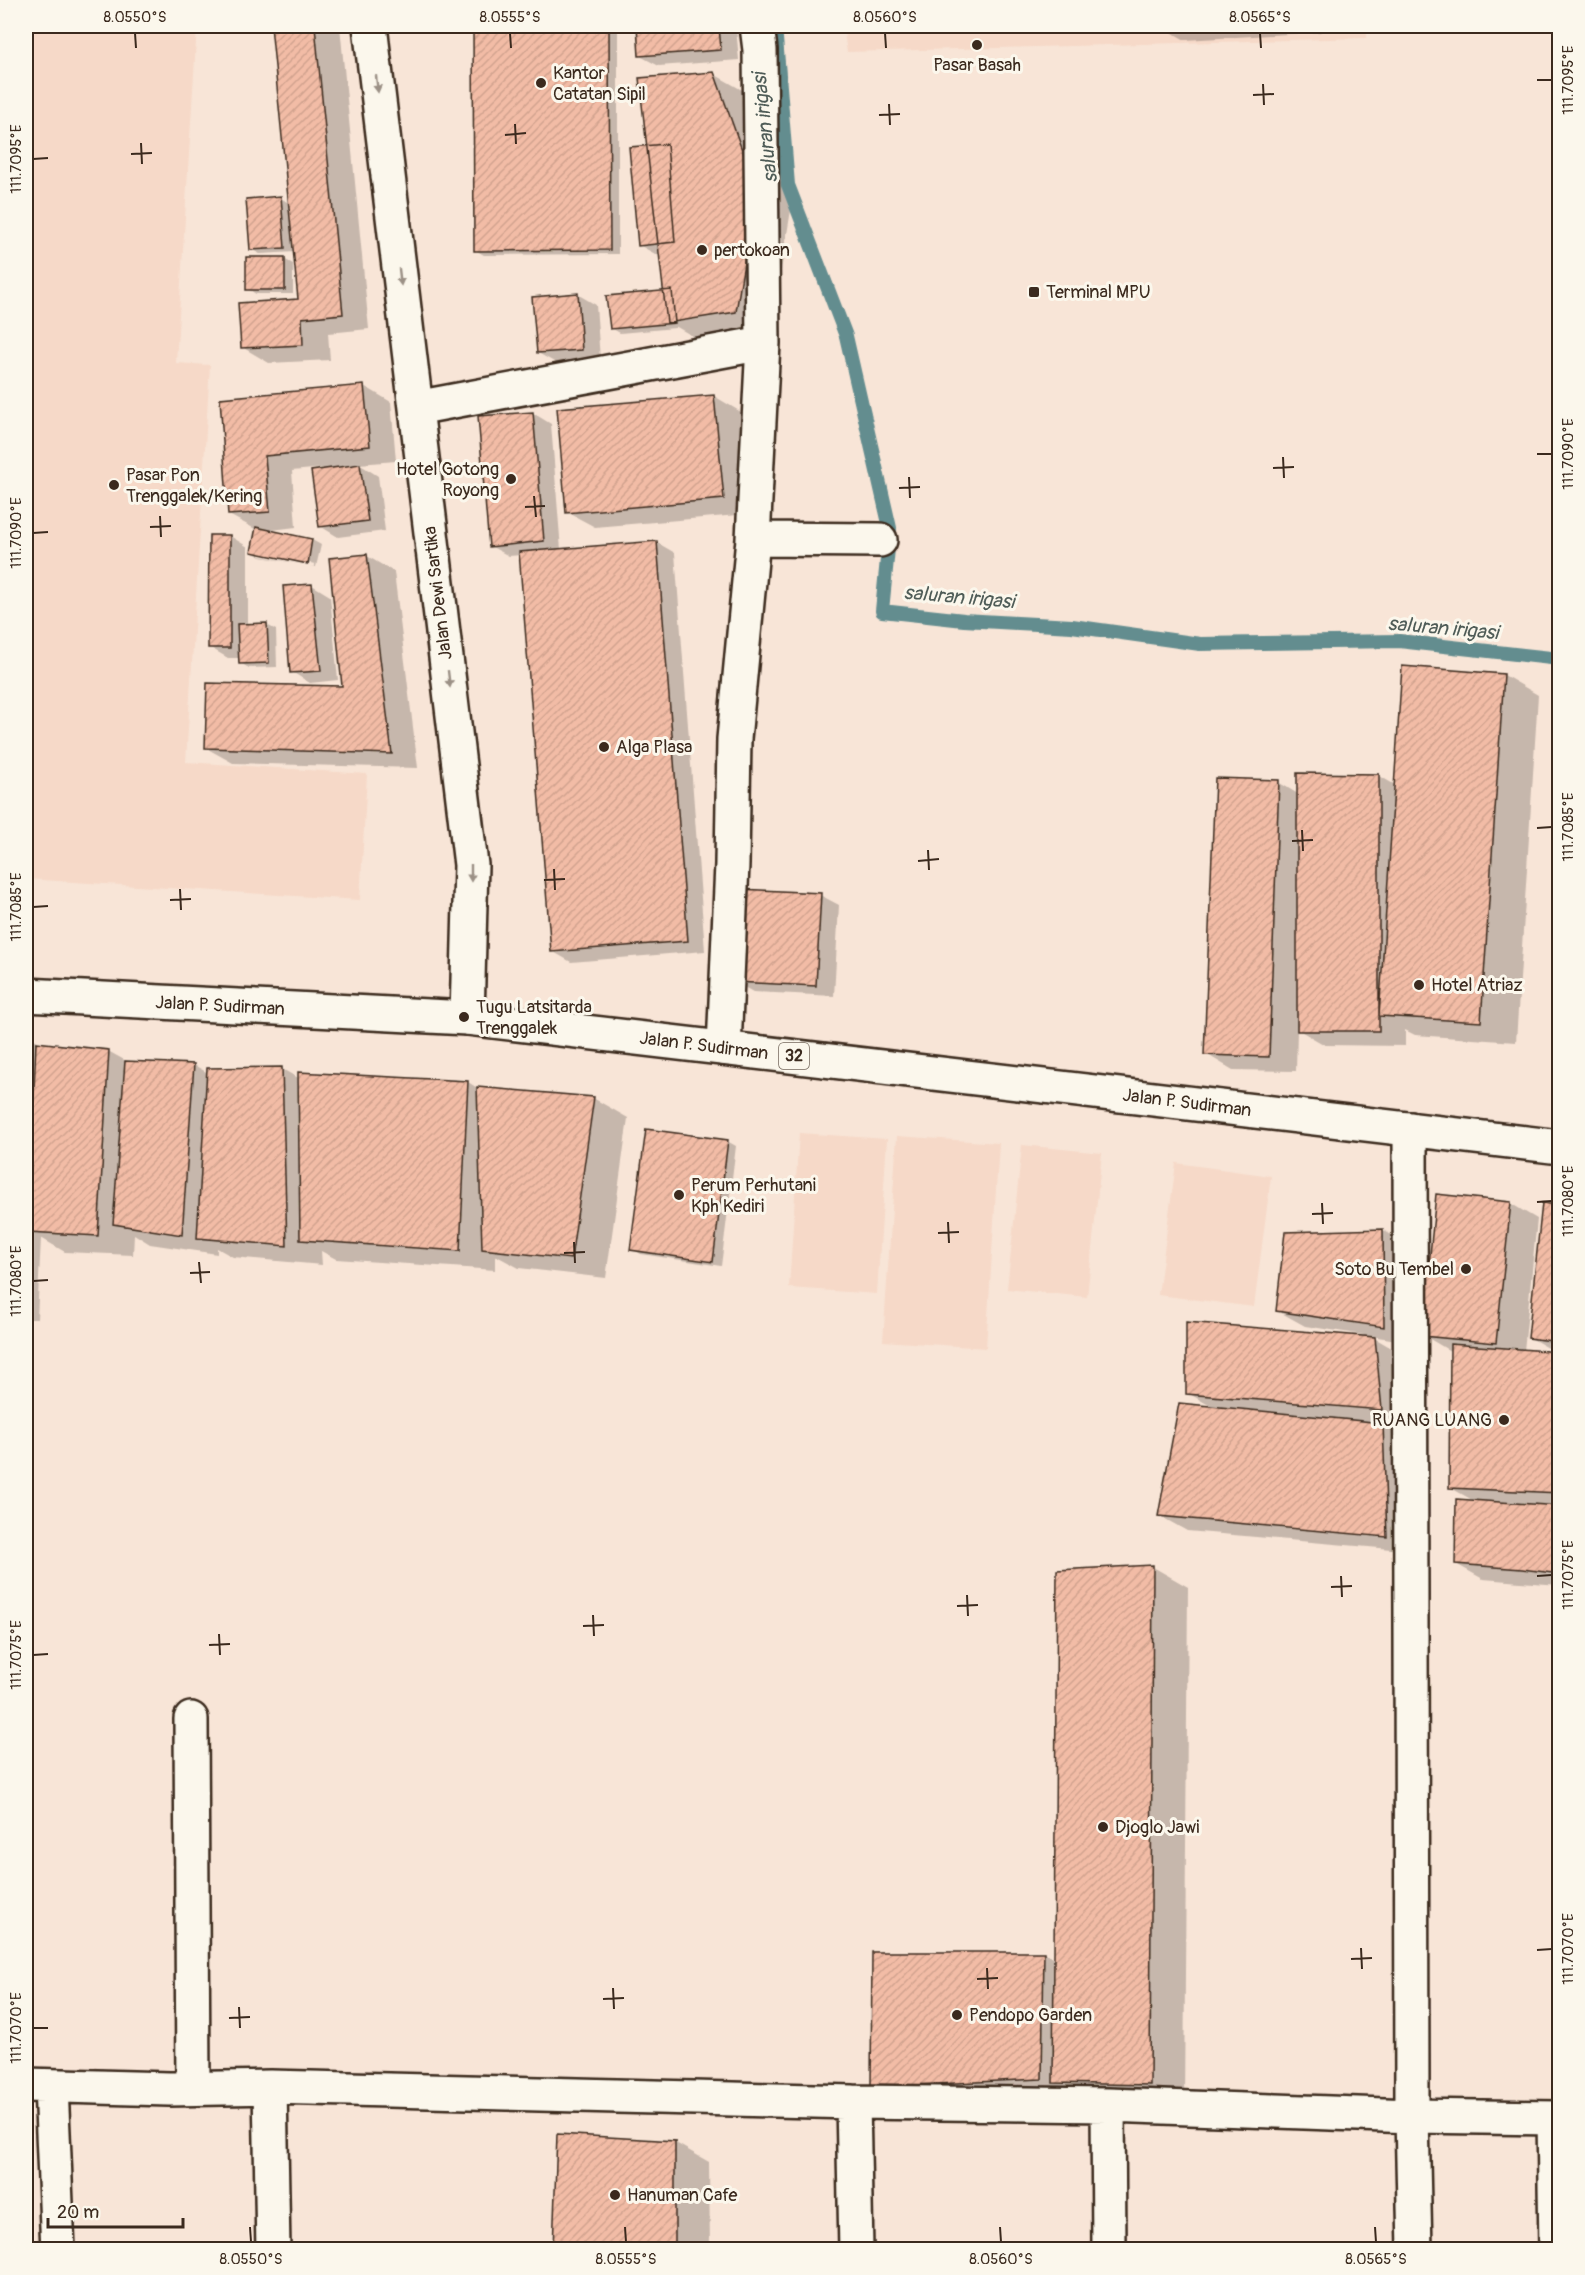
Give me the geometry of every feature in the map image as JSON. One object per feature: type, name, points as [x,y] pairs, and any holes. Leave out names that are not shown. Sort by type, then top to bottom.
[{"type":"main road","name":"Jalan Dewi Sartika","points":[[370,26],[471,865],[467,1018]]},
{"type":"main road","points":[[724,1048],[732,864],[734,739],[753,539],[764,343],[760,50],[757,26]]},
{"type":"main road","points":[[416,408],[764,343]]},
{"type":"main road","points":[[753,539],[880,540]]},
{"type":"main road","name":"Jalan P. Sudirman","points":[[26,995],[467,1018],[1560,1147]]},
{"type":"main road","points":[[1410,1129],[1412,2115],[1415,2250]]},
{"type":"main road","points":[[191,1719],[193,2088]]},
{"type":"main road","points":[[58,2250],[38,2085],[270,2087],[854,2102],[1108,2104],[1557,2118],[1556,2250]]},
{"type":"main road","points":[[270,2087],[273,2250]]},
{"type":"main road","points":[[854,2102],[856,2250]]},
{"type":"main road","points":[[1108,2104],[1109,2250]]},
{"type":"shaded area","name":"Pasar Pon Trenggalek/Kering","points":[[26,26],[197,26],[176,363],[210,365],[186,762],[367,774],[360,900],[26,879]]},
{"type":"shaded area","name":"Pasar Basah","points":[[843,26],[1367,26],[1367,38],[847,52]]},
{"type":"shaded area","points":[[799,1133],[887,1139],[877,1294],[789,1288]]},
{"type":"shaded area","points":[[897,1136],[999,1143],[986,1348],[883,1341]]},
{"type":"shaded area","points":[[1022,1145],[1102,1153],[1087,1297],[1007,1289]]},
{"type":"shaded area","points":[[1176,1163],[1271,1176],[1254,1307],[1158,1295]]},
{"type":"building","points":[[271,26],[315,26],[343,314],[302,318],[303,345],[241,348],[238,303],[298,299]]},
{"type":"building","name":"Kantor Catatan Sipil","points":[[473,26],[609,26],[610,250],[474,251]]},
{"type":"building","points":[[637,26],[719,26],[721,50],[639,56]]},
{"type":"building","name":"pertokoan","points":[[714,72],[756,189],[736,312],[667,323],[639,78]]},
{"type":"building","points":[[667,144],[675,242],[638,246],[629,147]]},
{"type":"building","points":[[281,196],[285,248],[250,250],[246,199]]},
{"type":"building","points":[[246,257],[285,257],[285,290],[246,290]]},
{"type":"building","points":[[672,290],[675,323],[610,329],[606,296]]},
{"type":"building","points":[[578,293],[582,350],[537,353],[532,297]]},
{"type":"building","points":[[364,385],[370,446],[265,456],[270,512],[228,515],[220,398]]},
{"type":"building","points":[[714,395],[724,499],[566,513],[557,408]]},
{"type":"building","name":"Hotel Gotong Royong","points":[[533,412],[544,541],[489,547],[478,416]]},
{"type":"building","points":[[360,464],[368,521],[319,527],[311,471]]},
{"type":"building","points":[[256,527],[312,539],[308,564],[251,552]]},
{"type":"building","points":[[209,535],[230,535],[230,648],[208,648]]},
{"type":"building","name":"Alga Plasa","points":[[657,541],[688,941],[551,952],[519,552]]},
{"type":"building","points":[[367,554],[392,754],[205,748],[207,683],[342,686],[329,558]]},
{"type":"building","points":[[312,584],[321,671],[290,673],[283,586]]},
{"type":"building","points":[[267,623],[269,663],[239,664],[237,624]]},
{"type":"building","points":[[1402,666],[1504,674],[1481,1022],[1379,1016]]},
{"type":"building","points":[[1297,773],[1379,774],[1379,1031],[1297,1031]]},
{"type":"building","points":[[1215,778],[1279,780],[1269,1057],[1204,1055]]},
{"type":"building","points":[[738,889],[821,893],[816,986],[733,982]]},
{"type":"building","points":[[36,1042],[109,1050],[98,1236],[28,1232]]},
{"type":"building","points":[[125,1061],[194,1064],[182,1235],[113,1224]]},
{"type":"building","points":[[282,1067],[287,1246],[197,1238],[207,1068]]},
{"type":"building","points":[[298,1072],[468,1081],[460,1251],[300,1240]]},
{"type":"building","points":[[477,1087],[594,1097],[571,1259],[482,1249]]},
{"type":"building","name":"Perum Perhutani Kph Kediri","points":[[646,1129],[728,1140],[713,1262],[630,1250]]},
{"type":"building","name":"Soto Bu Tembel","points":[[1436,1194],[1511,1202],[1496,1343],[1422,1336]]},
{"type":"building","points":[[1542,1203],[1560,1205],[1560,1342],[1528,1338]]},
{"type":"building","points":[[1383,1229],[1384,1327],[1276,1311],[1285,1232]]},
{"type":"building","points":[[1186,1322],[1375,1337],[1382,1410],[1186,1394]]},
{"type":"building","name":"RUANG LUANG","points":[[1450,1344],[1560,1352],[1560,1493],[1449,1488]]},
{"type":"building","points":[[1179,1403],[1383,1423],[1387,1537],[1158,1516]]},
{"type":"building","points":[[1456,1499],[1560,1506],[1560,1574],[1455,1564]]},
{"type":"building","name":"Djoglo Jawi","points":[[1153,1565],[1150,2085],[1053,2083],[1057,1570]]},
{"type":"building","name":"Pendopo Garden","points":[[872,1952],[1044,1952],[1042,2079],[871,2087]]},
{"type":"building","name":"Hanuman Cafe","points":[[557,2134],[675,2141],[675,2250],[553,2250]]},
{"type":"waterway","name":"saluran irigasi","points":[[775,26],[788,185],[846,336],[890,528],[882,611],[964,620],[1072,626],[1200,644],[1399,641],[1560,659]]},
{"type":"place","name":"Pasar Basah","points":[[977,45]]},
{"type":"place","name":"Kantor Catatan Sipil","points":[[541,83]]},
{"type":"place","name":"pertokoan","points":[[702,250]]},
{"type":"place","name":"Terminal MPU","points":[[1034,292]]},
{"type":"place","name":"Hotel Gotong Royong","points":[[511,479]]},
{"type":"place","name":"Pasar Pon Trenggalek/Kering","points":[[114,485]]},
{"type":"place","name":"Alga Plasa","points":[[604,747]]},
{"type":"place","name":"Hotel Atriaz","points":[[1419,985]]},
{"type":"place","name":"Tugu Latsitarda Trenggalek","points":[[464,1017]]},
{"type":"place","name":"Perum Perhutani Kph Kediri","points":[[679,1195]]},
{"type":"place","name":"Soto Bu Tembel","points":[[1466,1269]]},
{"type":"place","name":"RUANG LUANG","points":[[1504,1420]]},
{"type":"place","name":"Djoglo Jawi","points":[[1103,1827]]},
{"type":"place","name":"Pendopo Garden","points":[[957,2015]]},
{"type":"place","name":"Hanuman Cafe","points":[[615,2195]]}]
